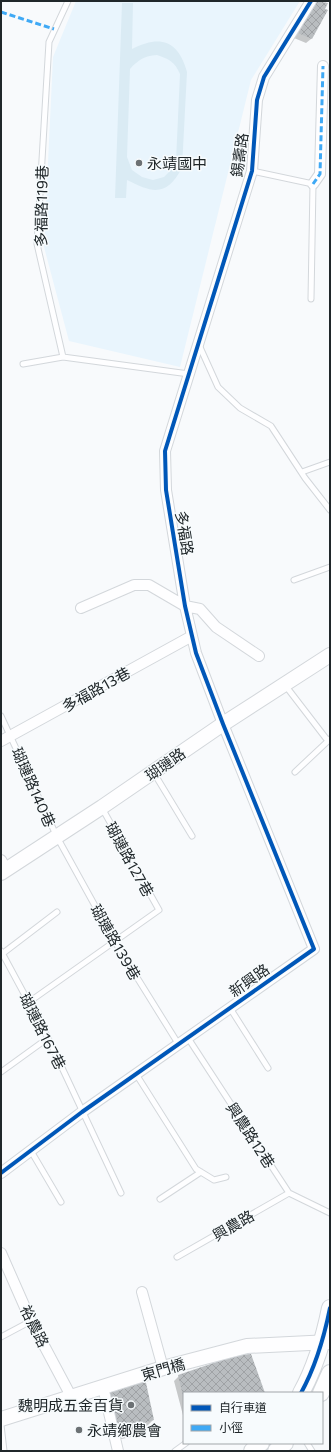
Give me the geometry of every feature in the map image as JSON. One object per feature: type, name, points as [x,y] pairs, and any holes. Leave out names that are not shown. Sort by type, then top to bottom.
[{"type":"main road","points":[[302,1392],[326,1342],[330,1308]]},
{"type":"main road","points":[[325,1391],[330,1373]]},
{"type":"main road","points":[[252,1451],[260,1444]]},
{"type":"main road","points":[[276,1451],[284,1444]]},
{"type":"street","name":"錫壽路","points":[[198,344],[252,171],[257,100],[264,77],[311,1]]},
{"type":"street","points":[[313,184],[320,174],[323,66]]},
{"type":"street","name":"多福路","points":[[198,344],[165,451],[166,490],[185,606],[192,636],[222,724]]},
{"type":"street","points":[[81,608],[134,585],[149,585],[185,606],[200,609],[216,627],[259,656]]},
{"type":"street","name":"多福路13巷","points":[[1,741],[192,636]]},
{"type":"street","name":"瑚璉路","points":[[3,868],[57,837],[222,724],[330,655]]},
{"type":"street","name":"新興路","points":[[1,1173],[82,1112],[314,949],[222,724]]},
{"type":"street","name":"裕農路","points":[[1,1253],[31,1321],[72,1398]]},
{"type":"street","points":[[142,1292],[163,1368]]},
{"type":"street","name":"東門橋","points":[[1,1419],[72,1398],[163,1368],[247,1346],[326,1342]]},
{"type":"street","points":[[103,1387],[118,1451]]},
{"type":"lane","name":"多福路119巷","points":[[63,357],[38,244],[49,42],[68,1]]},
{"type":"lane","points":[[252,171],[313,184],[311,299]]},
{"type":"lane","points":[[198,344],[218,387],[240,408],[271,426],[329,509]]},
{"type":"lane","points":[[23,364],[63,357],[189,374]]},
{"type":"lane","points":[[302,472],[330,462]]},
{"type":"lane","points":[[294,580],[330,567]]},
{"type":"lane","points":[[285,684],[329,740],[295,772]]},
{"type":"lane","name":"瑚璉路140巷","points":[[1,716],[57,837]]},
{"type":"lane","points":[[154,772],[192,836]]},
{"type":"lane","name":"瑚璉路127巷","points":[[102,807],[159,910],[115,942]]},
{"type":"lane","name":"瑚璉路139巷","points":[[57,837],[115,942],[179,1045]]},
{"type":"lane","points":[[2,952],[57,912]]},
{"type":"lane","points":[[29,1002],[115,942]]},
{"type":"lane","name":"瑚璉路167巷","points":[[2,952],[48,1038],[121,1193]]},
{"type":"lane","points":[[230,1008],[268,1068]]},
{"type":"lane","points":[[1,1072],[48,1038]]},
{"type":"lane","name":"興農路12巷","points":[[188,1038],[289,1193]]},
{"type":"lane","points":[[136,1074],[196,1169],[214,1180],[226,1177]]},
{"type":"lane","points":[[31,1150],[61,1202]]},
{"type":"lane","points":[[160,1199],[201,1172]]},
{"type":"lane","points":[[289,1193],[330,1213]]},
{"type":"lane","name":"興農路","points":[[178,1257],[289,1193]]},
{"type":"lane","points":[[1,1337],[31,1321]]},
{"type":"lane","points":[[1,1425],[4,1451]]},
{"type":"lane","points":[[175,1451],[185,1444]]},
{"type":"shaded area","name":"永靖國中","points":[[76,1],[300,1],[251,80],[180,367],[69,341],[44,247],[53,57]]},
{"type":"shaded area","points":[[122,3],[133,3],[132,49],[151,42],[167,43],[179,53],[187,72],[182,168],[170,184],[158,190],[144,188],[127,180],[126,198],[115,198]],"holes":[[[157,55],[174,64],[180,74],[176,161],[171,170],[164,177],[153,180],[142,177],[132,170],[127,157],[130,69],[145,57]]]},
{"type":"building","points":[[317,1],[328,3],[325,9],[328,10],[312,39],[298,33]]},
{"type":"building","points":[[251,1354],[265,1392],[183,1392],[183,1396],[178,1375],[237,1355]]},
{"type":"building","name":"魏明成五金百貨","points":[[145,1378],[154,1420],[137,1425],[138,1431],[117,1435],[107,1390]]},
{"type":"marked path","points":[[1,12],[54,29]]},
{"type":"marked path","points":[[313,184],[320,174],[323,66]]},
{"type":"cycle path","points":[[1,1173],[82,1112],[314,949],[223,724],[196,653],[185,606],[166,490],[165,451],[252,171],[257,100],[264,77],[311,1]]},
{"type":"cycle path","points":[[302,1392],[319,1352],[330,1308]]},
{"type":"place","name":"永靖國中","points":[[139,163]]},
{"type":"place","name":"魏明成五金百貨","points":[[131,1405]]},
{"type":"place","name":"永靖鄉農會","points":[[79,1430]]}]
